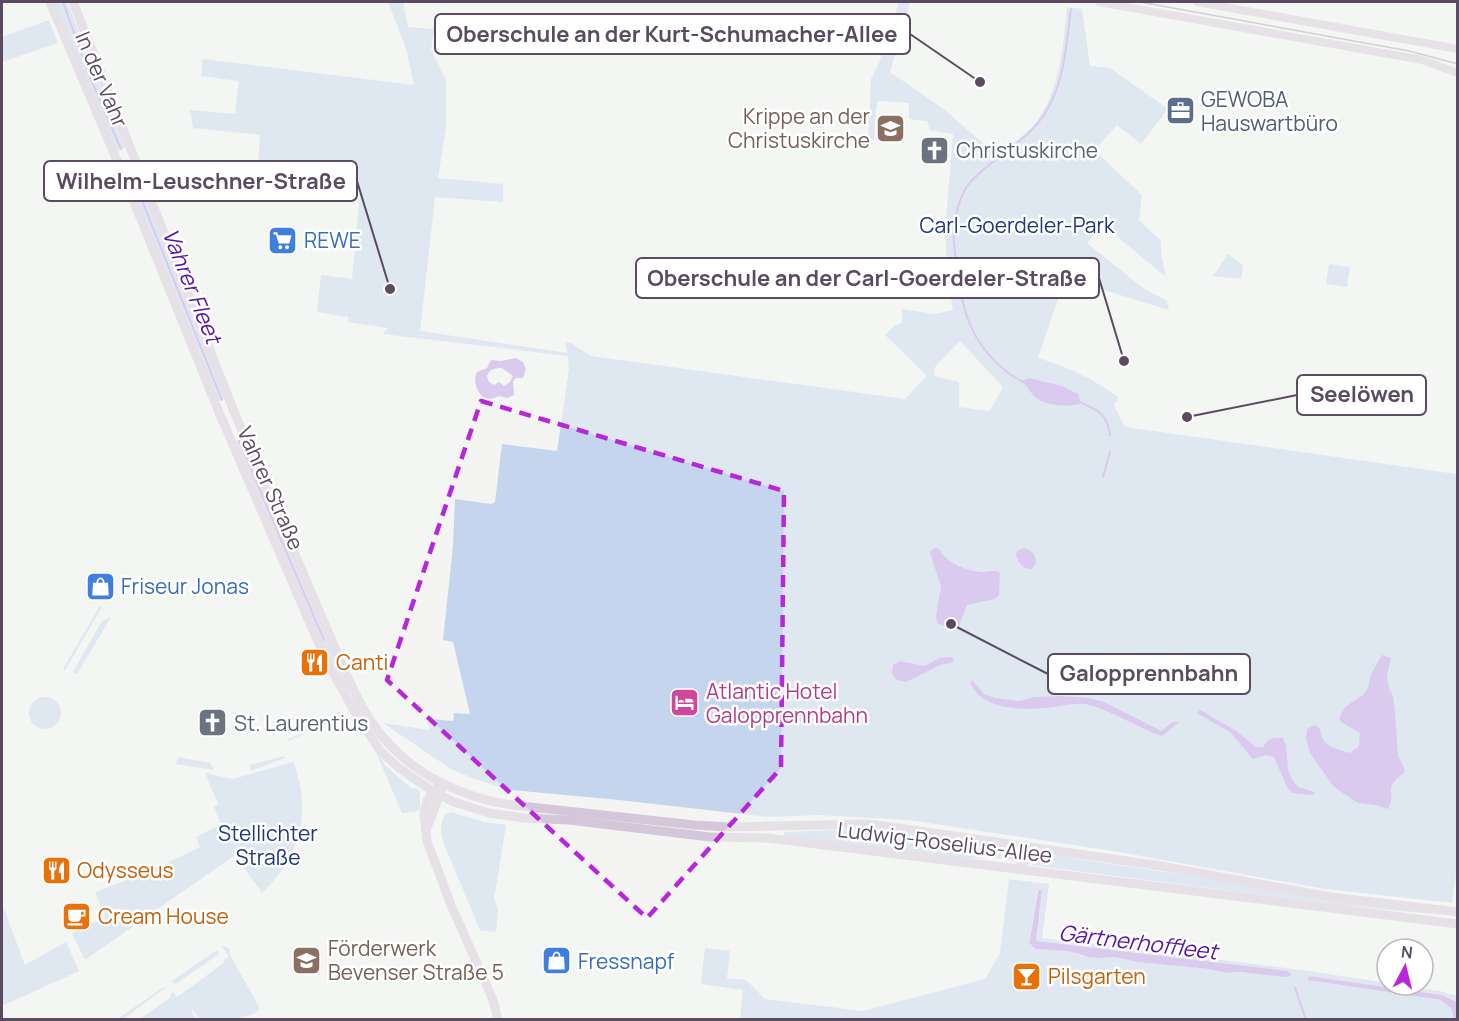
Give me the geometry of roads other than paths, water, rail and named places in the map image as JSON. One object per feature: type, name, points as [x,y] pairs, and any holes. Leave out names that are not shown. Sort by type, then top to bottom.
[{"type":"main road","name":"In der Vahr","points":[[50,2],[121,170]]},
{"type":"main road","name":"In der Vahr","points":[[73,2],[138,168]]},
{"type":"main road","name":"Vahrer Straße","points":[[138,168],[236,414],[355,693],[382,736],[408,760],[442,783]]},
{"type":"main road","name":"Vahrer Straße","points":[[121,170],[221,417],[325,658],[356,714],[381,752],[436,794]]},
{"type":"main road","points":[[442,783],[436,794],[425,834],[451,905],[493,1000],[498,1020]]},
{"type":"main road","name":"Ludwig-Roselius-Allee","points":[[442,783],[483,800],[512,805],[694,825],[870,824],[1161,866],[1331,897],[1458,912]]},
{"type":"main road","name":"Ludwig-Roselius-Allee","points":[[436,794],[471,808],[509,816],[569,820],[710,837],[768,838],[1458,924]]},
{"type":"main road","points":[[768,838],[776,826]]},
{"type":"main road","points":[[1017,869],[1027,859],[1025,846]]},
{"type":"street","points":[[1099,2],[1422,60],[1458,72]]},
{"type":"street","points":[[1197,2],[1458,49]]},
{"type":"waterway","name":"Vahrer Fleet","points":[[63,2],[90,77],[121,149]]},
{"type":"waterway","points":[[1023,382],[991,357],[978,340],[969,322],[958,276],[955,223],[965,189],[984,169],[1034,128],[1047,110],[1061,74],[1071,9]]},
{"type":"waterway","name":"Vahrer Fleet","points":[[135,183],[222,400]]},
{"type":"waterway","points":[[1079,402],[1104,417],[1110,435]]},
{"type":"waterway","name":"Vahrer Fleet","points":[[239,441],[324,640]]},
{"type":"waterway","points":[[1103,477],[1110,452]]},
{"type":"waterway","points":[[1295,988],[1306,1020]]},
{"type":"tram line","points":[[1140,2],[1409,51],[1458,64]]},
{"type":"place","name":"Oberschule an der Kurt-Schumacher-Allee","points":[[980,82]]},
{"type":"place","name":"GEWOBA Hauswartbüro","points":[[1180,111]]},
{"type":"place","name":"Krippe an der Christuskirche","points":[[891,128]]},
{"type":"place","name":"Christuskirche","points":[[935,150]]},
{"type":"place","name":"REWE","points":[[283,240]]},
{"type":"place","name":"Wilhelm-Leuschner-Straße","points":[[390,289]]},
{"type":"place","name":"Oberschule an der Carl-Goerdeler-Straße","points":[[1124,361]]},
{"type":"place","name":"Seelöwen","points":[[1187,417]]},
{"type":"place","name":"Friseur Jonas","points":[[100,586]]},
{"type":"place","name":"Galopprennbahn","points":[[951,624]]},
{"type":"place","name":"Canti","points":[[315,662]]},
{"type":"place","name":"Atlantic Hotel Galopprennbahn","points":[[685,703]]},
{"type":"place","name":"St. Laurentius","points":[[213,723]]},
{"type":"place","name":"Odysseus","points":[[56,870]]},
{"type":"place","name":"Cream House","points":[[77,916]]},
{"type":"place","name":"Förderwerk Bevenser Straße 5","points":[[307,960]]},
{"type":"place","name":"Fressnapf","points":[[557,961]]},
{"type":"place","name":"Pilsgarten","points":[[1027,976]]},
{"type":"park label","name":"Carl-Goerdeler-Park","points":[[1017,225]]},
{"type":"park label","name":"Stellichter Straße","points":[[268,845]]},
{"type":"water label","name":"Gärtnerhoffleet","points":[[1138,942]]}]
